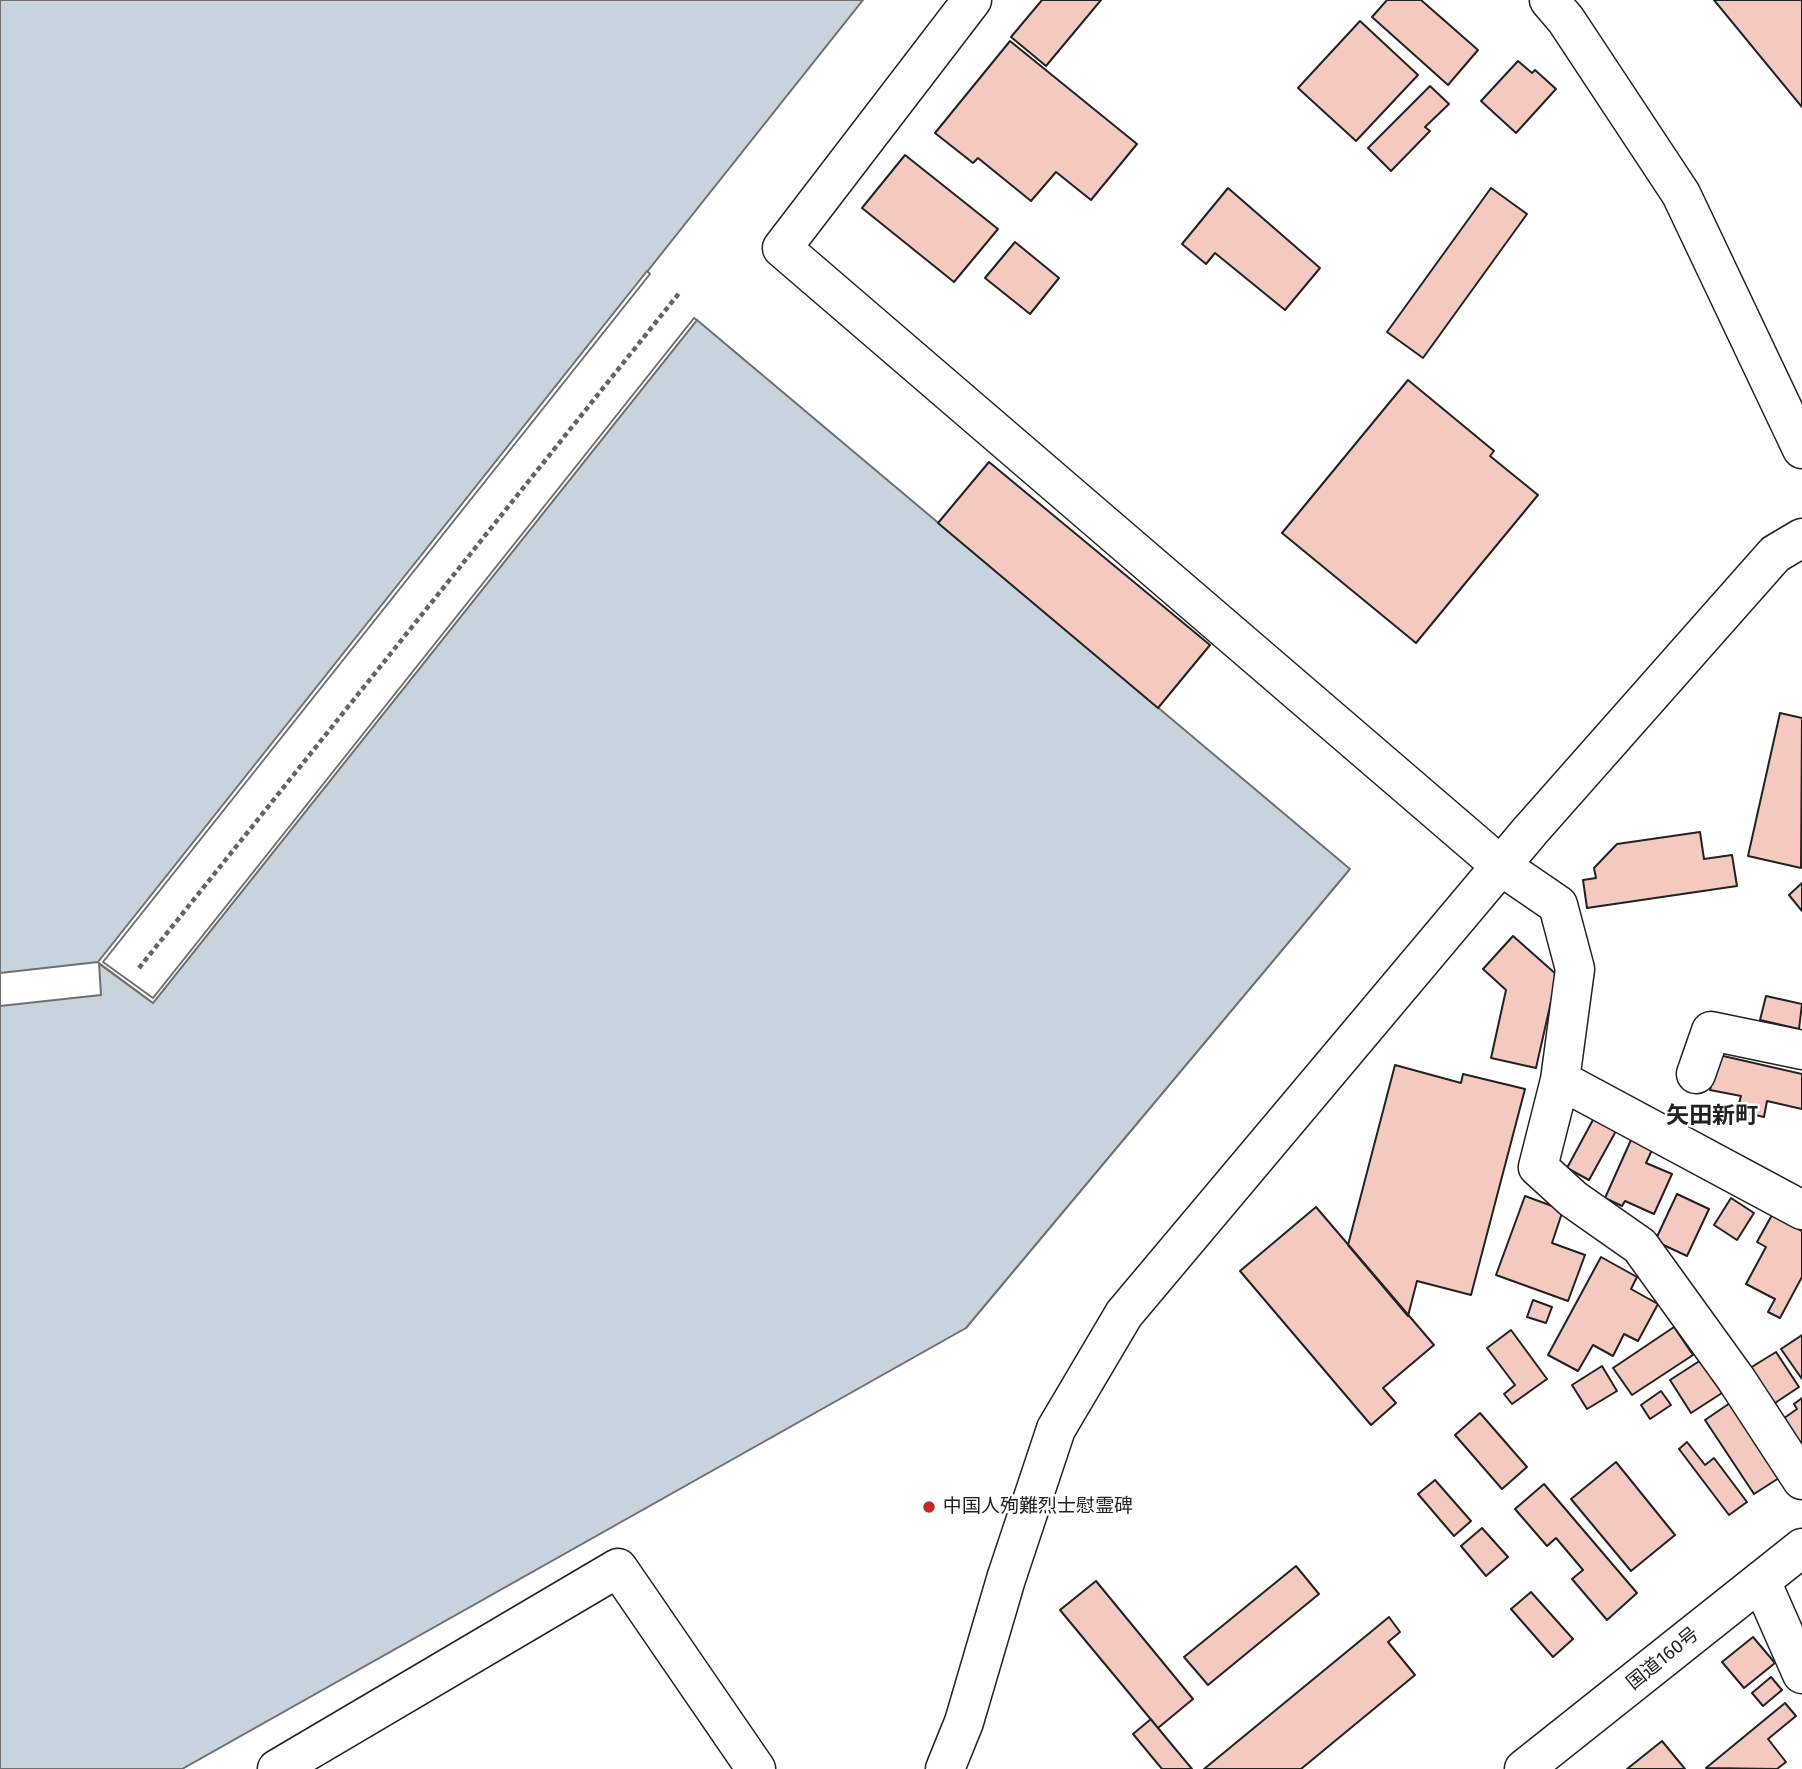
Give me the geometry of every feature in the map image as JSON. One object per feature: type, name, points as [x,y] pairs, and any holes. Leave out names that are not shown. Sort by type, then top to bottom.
[{"type":"main road","points":[[972,0],[782,248],[1501,866],[1558,905],[1575,969],[1560,1080],[1538,1167],[1573,1199],[1640,1245],[1736,1378],[1802,1480]]},
{"type":"main road","points":[[1549,0],[1566,20],[1681,194],[1802,449]]},
{"type":"main road","points":[[945,1769],[964,1722],[1006,1579],[1056,1429],[1124,1314],[1501,866],[1775,554],[1802,538]]},
{"type":"main road","points":[[1696,1074],[1711,1031],[1802,1050]]},
{"type":"main road","points":[[1560,1080],[1802,1210]]},
{"type":"main road","name":"国道160号","points":[[1524,1769],[1802,1548]]},
{"type":"main road","points":[[277,1769],[618,1568],[756,1769]]},
{"type":"main road","points":[[1761,1581],[1802,1674]]},
{"type":"path","points":[[139,968],[680,292]]},
{"type":"shaded area","points":[[0,0],[863,0],[98,963],[153,1003],[697,320],[1350,869],[966,1328],[182,1769],[0,1769]]},
{"type":"pier","points":[[647,271],[650,274],[103,962],[153,998],[694,318],[697,320],[153,1003],[99,963],[101,995],[0,1006],[0,973],[98,962]]},
{"type":"building","points":[[1042,0],[1101,0],[1046,66],[1011,37]]},
{"type":"building","points":[[1387,0],[1421,0],[1478,50],[1448,85],[1372,17]]},
{"type":"building","points":[[1714,0],[1802,0],[1802,107]]},
{"type":"building","points":[[1360,21],[1418,75],[1356,141],[1298,88]]},
{"type":"building","points":[[1010,41],[1137,144],[1091,200],[1056,172],[1031,201],[978,158],[973,163],[935,133]]},
{"type":"building","points":[[1518,61],[1532,73],[1535,70],[1556,89],[1516,133],[1481,101]]},
{"type":"building","points":[[1430,86],[1449,104],[1425,127],[1430,131],[1391,171],[1368,148]]},
{"type":"building","points":[[905,155],[998,229],[954,282],[862,208]]},
{"type":"building","points":[[1228,188],[1320,268],[1285,310],[1215,253],[1206,264],[1182,244]]},
{"type":"building","points":[[1491,188],[1527,214],[1423,358],[1387,332]]},
{"type":"building","points":[[1015,242],[1059,278],[1030,314],[985,278]]},
{"type":"building","points":[[1408,380],[1494,451],[1490,456],[1538,495],[1416,643],[1282,533]]},
{"type":"building","points":[[989,462],[1210,645],[1158,708],[938,523]]},
{"type":"building","points":[[1780,713],[1802,718],[1801,868],[1748,856]]},
{"type":"building","points":[[1700,832],[1704,859],[1732,855],[1737,886],[1587,908],[1583,880],[1596,878],[1594,868],[1617,844]]},
{"type":"building","points":[[1802,883],[1802,911],[1789,895]]},
{"type":"building","points":[[1513,936],[1557,975],[1536,1068],[1491,1058],[1506,990],[1483,969]]},
{"type":"building","points":[[1766,996],[1802,1004],[1799,1029],[1760,1020]]},
{"type":"building","points":[[1719,1055],[1802,1074],[1802,1109],[1767,1101],[1764,1117],[1737,1111],[1741,1096],[1710,1090]]},
{"type":"building","points":[[1395,1065],[1461,1083],[1463,1074],[1525,1089],[1471,1295],[1417,1281],[1408,1316],[1348,1245]]},
{"type":"building","points":[[1594,1118],[1616,1131],[1589,1180],[1567,1168]]},
{"type":"building","points":[[1631,1140],[1652,1150],[1646,1163],[1672,1174],[1654,1214],[1625,1201],[1622,1206],[1605,1198]]},
{"type":"building","points":[[1677,1194],[1709,1209],[1687,1256],[1655,1241]]},
{"type":"building","points":[[1525,1196],[1563,1210],[1552,1243],[1585,1255],[1568,1301],[1496,1275]]},
{"type":"building","points":[[1731,1198],[1754,1213],[1737,1240],[1714,1225]]},
{"type":"building","points":[[1316,1207],[1434,1345],[1383,1388],[1396,1403],[1371,1425],[1240,1271]]},
{"type":"building","points":[[1772,1215],[1802,1231],[1802,1277],[1780,1318],[1768,1312],[1775,1299],[1746,1284],[1766,1247],[1757,1242]]},
{"type":"building","points":[[1601,1257],[1637,1277],[1631,1289],[1658,1304],[1638,1341],[1624,1334],[1613,1356],[1593,1345],[1578,1371],[1548,1355]]},
{"type":"building","points":[[1533,1300],[1552,1307],[1546,1323],[1527,1317]]},
{"type":"building","points":[[1674,1327],[1693,1355],[1632,1395],[1613,1368]]},
{"type":"building","points":[[1511,1330],[1547,1379],[1512,1404],[1504,1394],[1515,1385],[1487,1348]]},
{"type":"building","points":[[1802,1335],[1802,1379],[1781,1349]]},
{"type":"building","points":[[1776,1352],[1799,1387],[1766,1409],[1742,1373]]},
{"type":"building","points":[[1701,1360],[1722,1393],[1691,1413],[1670,1380]]},
{"type":"building","points":[[1602,1366],[1617,1391],[1587,1409],[1572,1385]]},
{"type":"building","points":[[1661,1391],[1671,1405],[1650,1419],[1641,1405]]},
{"type":"building","points":[[1802,1398],[1802,1452],[1780,1421],[1797,1409],[1794,1404]]},
{"type":"building","points":[[1730,1403],[1779,1478],[1754,1494],[1705,1420]]},
{"type":"building","points":[[1480,1413],[1527,1467],[1502,1489],[1455,1435]]},
{"type":"building","points":[[1687,1442],[1705,1465],[1714,1458],[1747,1502],[1729,1515],[1679,1449]]},
{"type":"building","points":[[1616,1462],[1675,1535],[1631,1571],[1571,1499]]},
{"type":"building","points":[[1435,1480],[1471,1521],[1454,1536],[1418,1494]]},
{"type":"building","points":[[1544,1484],[1637,1593],[1607,1620],[1572,1579],[1583,1570],[1556,1538],[1547,1546],[1515,1509]]},
{"type":"building","points":[[1482,1528],[1508,1557],[1486,1576],[1461,1546]]},
{"type":"building","points":[[1296,1566],[1319,1594],[1208,1685],[1184,1657]]},
{"type":"building","points":[[1096,1581],[1193,1699],[1158,1728],[1060,1610]]},
{"type":"building","points":[[1531,1592],[1573,1639],[1553,1657],[1511,1609]]},
{"type":"building","points":[[1389,1617],[1400,1632],[1388,1642],[1415,1675],[1301,1769],[1204,1769]]},
{"type":"building","points":[[1753,1637],[1775,1663],[1744,1688],[1722,1662]]},
{"type":"building","points":[[1771,1677],[1782,1690],[1763,1706],[1752,1693]]},
{"type":"building","points":[[1785,1703],[1796,1716],[1768,1739],[1786,1762],[1777,1769],[1706,1768]]},
{"type":"building","points":[[1151,1719],[1192,1769],[1162,1769],[1133,1734]]},
{"type":"building","points":[[1662,1741],[1685,1769],[1627,1769]]},
{"type":"place","name":"中国人殉難烈士慰霊碑","points":[[929,1507]]},
{"type":"district","name":"矢田新町","points":[[1712,1117]]}]
